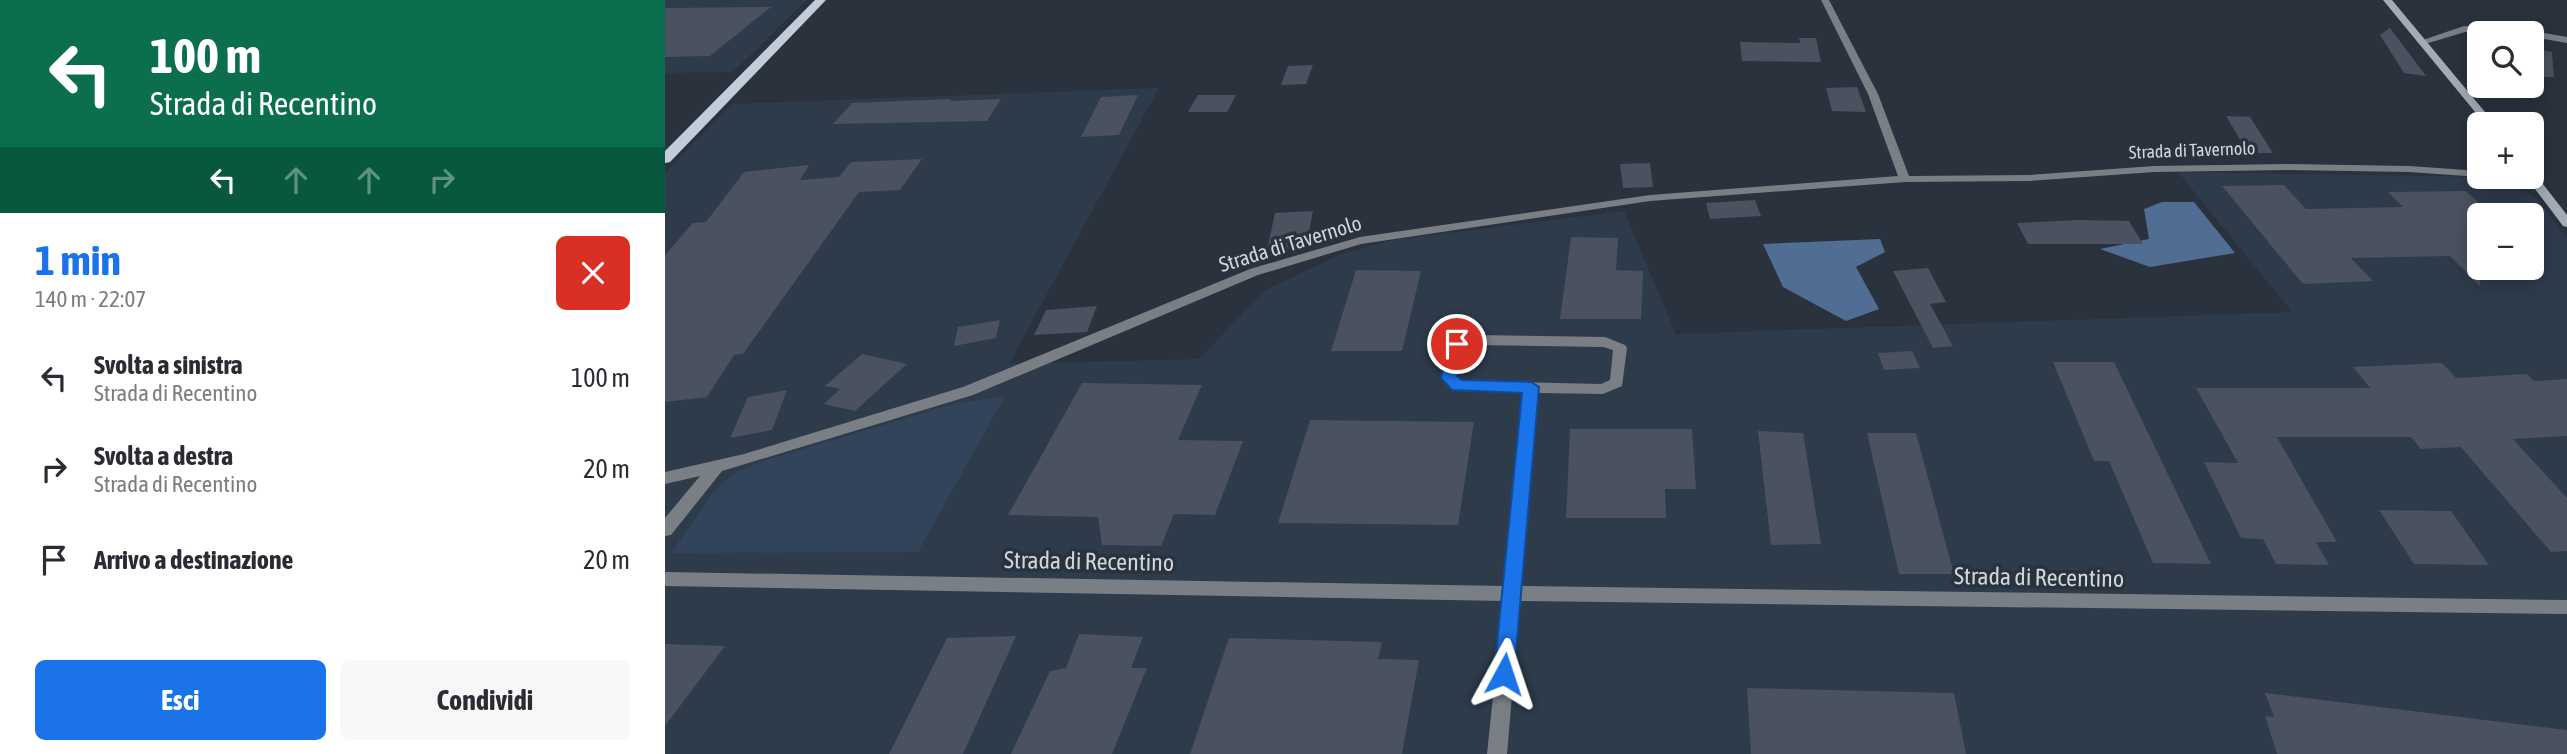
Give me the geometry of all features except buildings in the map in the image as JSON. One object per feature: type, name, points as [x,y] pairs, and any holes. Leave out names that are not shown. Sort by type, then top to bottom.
[{"type":"main road","points":[[665,159],[821,0]]},
{"type":"street","points":[[1825,0],[1873,94],[1905,179]]},
{"type":"street","points":[[2387,0],[2480,112]]},
{"type":"street","points":[[2422,42],[2467,29]]},
{"type":"street","points":[[2544,36],[2567,40]]},
{"type":"street","name":"Strada di Tavernolo","points":[[665,478],[716,467],[968,391],[1254,272],[1360,241],[1650,198],[1905,179],[2030,178],[2154,169],[2288,167],[2409,169],[2467,173]]},
{"type":"street","points":[[2541,189],[2567,223]]},
{"type":"street","points":[[1472,340],[1605,342],[1620,348],[1616,383],[1604,389],[1531,387],[1458,386],[1449,378],[1457,344],[1472,340]]},
{"type":"street","points":[[1497,754],[1531,387]]},
{"type":"street","points":[[665,530],[716,467]]},
{"type":"street","name":"Strada di Recentino","points":[[665,579],[2567,607]]},
{"type":"shaded area","points":[[665,0],[807,0],[733,72],[665,73]]},
{"type":"shaded area","points":[[1159,88],[1009,364],[1199,359],[1265,290],[1341,254],[1392,240],[1624,211],[1676,334],[2292,312],[2178,172],[2467,177],[2467,189],[2517,189],[2532,194],[2539,203],[2467,203],[2467,280],[2544,280],[2544,209],[2567,237],[2567,754],[665,754],[665,173],[731,104]]},
{"type":"shaded area","points":[[2162,202],[2194,202],[2235,253],[2150,267],[2100,249],[2149,239],[2144,209]]},
{"type":"shaded area","points":[[1880,239],[1885,252],[1856,267],[1879,309],[1846,321],[1783,287],[1763,244]]},
{"type":"shaded area","points":[[1005,396],[918,552],[671,553],[711,495],[734,473],[766,460],[957,403]]},
{"type":"route","points":[[1457,344],[1449,378],[1458,386],[1531,387],[1504,674]]}]
